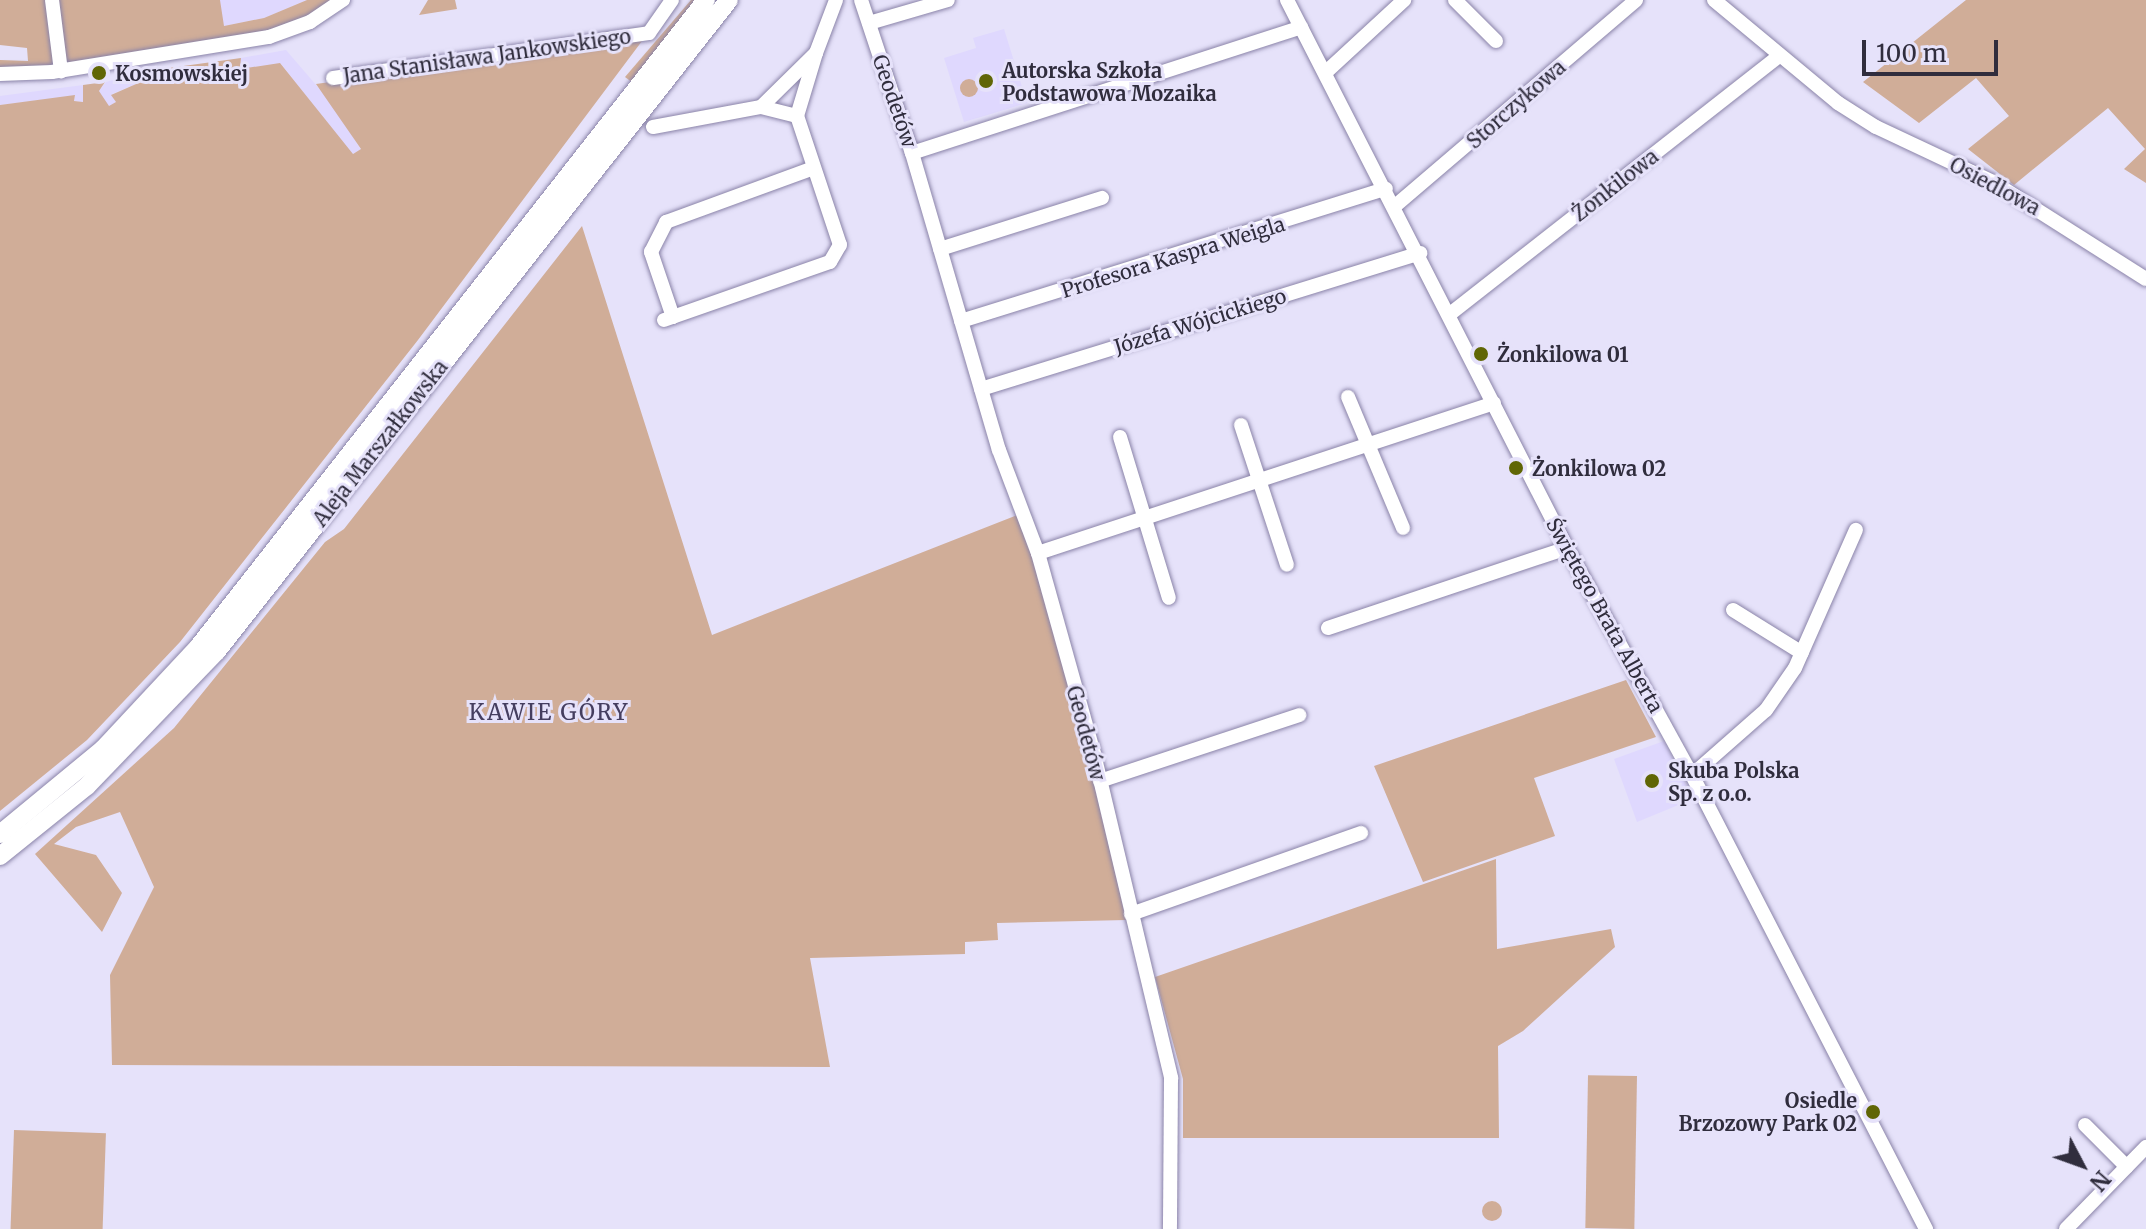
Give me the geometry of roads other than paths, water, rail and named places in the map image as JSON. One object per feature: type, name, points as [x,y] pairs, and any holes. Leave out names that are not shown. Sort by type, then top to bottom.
[{"type":"main road","name":"Aleja Marszałkowska","points":[[0,834],[103,749],[199,646],[706,0]]},
{"type":"main road","name":"Aleja Marszałkowska","points":[[0,856],[87,786],[197,674],[729,0]]},
{"type":"street","points":[[52,0],[61,71]]},
{"type":"street","points":[[0,74],[61,71],[269,37],[310,22],[343,0]]},
{"type":"street","name":"Jana Stanisława Jankowskiego","points":[[333,78],[649,33],[672,0]]},
{"type":"street","points":[[811,169],[666,222],[651,252],[669,318],[830,262],[840,245],[811,169],[797,116],[836,0]]},
{"type":"street","name":"Geodetów","points":[[861,0],[912,153],[981,389],[1038,553],[1100,781],[1171,1078],[1170,1229]]},
{"type":"street","points":[[869,23],[948,0]]},
{"type":"street","name":"Świętego Brata Alberta","points":[[1287,0],[1420,253],[1567,548],[1692,775],[1926,1229]]},
{"type":"street","points":[[1325,73],[1404,0]]},
{"type":"street","points":[[1455,0],[1496,41]]},
{"type":"street","name":"Storczykowa","points":[[1395,206],[1636,0]]},
{"type":"street","name":"Osiedlowa","points":[[1714,0],[1838,103],[1876,127],[1993,182],[2146,279]]},
{"type":"street","points":[[912,153],[1301,27]]},
{"type":"street","points":[[761,107],[816,53]]},
{"type":"street","name":"Żonkilowa","points":[[1450,314],[1779,56]]},
{"type":"street","points":[[653,127],[761,107],[797,116]]},
{"type":"street","name":"Profesora Kaspra Weigla","points":[[961,321],[1386,189]]},
{"type":"street","points":[[940,249],[1102,198]]},
{"type":"street","name":"Józefa Wójcickiego","points":[[981,389],[1420,253]]},
{"type":"street","points":[[1348,397],[1403,528]]},
{"type":"street","points":[[1038,553],[1368,448],[1494,403]]},
{"type":"street","points":[[1241,425],[1257,483],[1287,565]]},
{"type":"street","points":[[1120,437],[1169,598]]},
{"type":"street","points":[[1692,775],[1766,710],[1802,653],[1856,530]]},
{"type":"street","points":[[1328,628],[1567,548]]},
{"type":"street","points":[[1733,610],[1802,653]]},
{"type":"street","points":[[1100,781],[1299,715]]},
{"type":"street","points":[[1131,914],[1361,833]]},
{"type":"street","points":[[2085,1125],[2127,1167]]},
{"type":"street","points":[[2066,1229],[2146,1147]]},
{"type":"place","name":"Kosmowskiej","points":[[99,73]]},
{"type":"place","name":"Autorska Szkoła Podstawowa Mozaika","points":[[986,81]]},
{"type":"place","name":"Żonkilowa 01","points":[[1481,354]]},
{"type":"place","name":"Żonkilowa 02","points":[[1516,468]]},
{"type":"place","name":"Skuba Polska Sp. z o.o.","points":[[1652,781]]},
{"type":"place","name":"Osiedle Brzozowy Park 02","points":[[1873,1112]]},
{"type":"district","name":"KAWIE GÓRY","points":[[549,713]]}]
